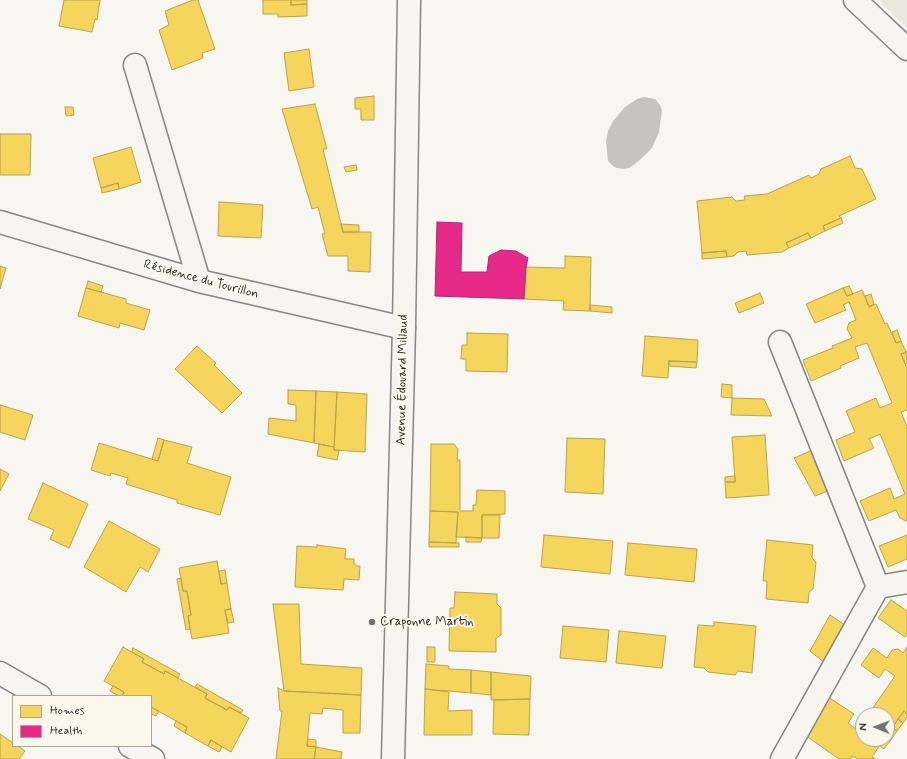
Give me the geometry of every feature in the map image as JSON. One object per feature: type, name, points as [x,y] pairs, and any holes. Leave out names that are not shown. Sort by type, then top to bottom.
[{"type":"main road","name":"Avenue Édouard Millaud","points":[[393,759],[404,328],[410,0]]},
{"type":"main road","points":[[856,0],[907,49]]},
{"type":"main road","points":[[135,65],[199,281]]},
{"type":"main road","name":"Résidence du Tourillon","points":[[0,222],[199,281],[404,328]]},
{"type":"main road","points":[[780,342],[878,587]]},
{"type":"main road","points":[[878,587],[907,582]]},
{"type":"main road","points":[[782,759],[878,587]]},
{"type":"main road","points":[[0,673],[38,695]]},
{"type":"main road","points":[[132,747],[153,759]]},
{"type":"shaded area","points":[[880,0],[907,0],[907,28],[882,4]]},
{"type":"shaded area","points":[[644,97],[655,99],[660,105],[662,110],[659,132],[652,148],[640,160],[629,168],[617,168],[608,161],[606,141],[608,131],[613,121],[625,107],[637,99]]},
{"type":"building: Homes","points":[[64,0],[100,0],[97,20],[95,19],[92,32],[59,26]]},
{"type":"building: Homes","points":[[193,0],[198,0],[215,49],[202,53],[203,58],[172,70],[159,30],[169,25],[165,11]]},
{"type":"building: Homes","points":[[263,0],[291,0],[291,5],[307,4],[307,16],[278,17],[278,14],[263,14]]},
{"type":"building: Homes","points":[[291,0],[307,0],[307,4],[291,5]]},
{"type":"building: Homes","points":[[309,49],[314,87],[289,91],[284,53]]},
{"type":"building: Homes","points":[[374,96],[374,120],[361,120],[361,109],[355,109],[355,98]]},
{"type":"building: Homes","points":[[315,104],[327,149],[323,149],[343,232],[371,232],[370,272],[348,271],[348,256],[328,256],[322,234],[325,234],[318,207],[312,209],[282,109]]},
{"type":"building: Homes","points":[[65,107],[73,107],[74,115],[66,116]]},
{"type":"building: Homes","points":[[0,134],[31,134],[30,175],[0,175]]},
{"type":"building: Homes","points":[[131,147],[141,182],[119,189],[118,183],[101,188],[93,158]]},
{"type":"building: Homes","points":[[850,156],[855,168],[862,169],[876,199],[839,216],[841,218],[823,226],[825,231],[811,238],[808,233],[786,243],[789,248],[782,252],[747,255],[746,251],[738,252],[734,256],[727,257],[726,251],[702,253],[697,201],[732,197],[736,201],[745,200],[744,196],[767,194],[809,175],[811,178],[819,174],[821,169]]},
{"type":"building: Homes","points":[[356,165],[357,170],[346,172],[344,167]]},
{"type":"building: Homes","points":[[118,183],[119,189],[102,193],[101,188]]},
{"type":"building: Homes","points":[[219,202],[263,205],[261,238],[218,236]]},
{"type":"building: Homes","points":[[841,218],[843,223],[825,231],[823,226]]},
{"type":"building: Homes","points":[[341,224],[359,225],[359,232],[343,232]]},
{"type":"building: Homes","points":[[808,233],[811,238],[789,248],[786,243]]},
{"type":"building: Homes","points":[[726,251],[727,257],[702,259],[702,253]]},
{"type":"building: Homes","points":[[565,256],[591,257],[590,311],[563,310],[564,301],[524,299],[526,267],[565,268]]},
{"type":"building: Homes","points":[[0,266],[6,268],[0,289]]},
{"type":"building: Homes","points":[[88,281],[103,286],[101,292],[86,288]]},
{"type":"building: Homes","points":[[849,286],[853,294],[847,296],[843,288]]},
{"type":"building: Homes","points":[[86,288],[126,299],[126,303],[150,310],[144,330],[120,323],[119,328],[78,316]]},
{"type":"building: Homes","points":[[843,288],[847,296],[862,290],[869,307],[876,304],[896,343],[901,341],[906,352],[901,354],[907,368],[907,410],[901,412],[907,427],[907,521],[900,518],[896,510],[869,521],[860,501],[890,488],[894,499],[905,494],[880,434],[869,439],[874,448],[844,461],[836,440],[855,432],[846,411],[876,398],[880,408],[892,403],[867,343],[855,347],[859,358],[840,366],[841,368],[811,381],[803,360],[833,348],[832,346],[852,338],[847,329],[849,323],[856,320],[849,302],[843,305],[846,310],[815,323],[806,304]]},
{"type":"building: Homes","points":[[760,293],[764,303],[739,313],[735,303]]},
{"type":"building: Homes","points":[[871,294],[874,304],[869,307],[865,296]]},
{"type":"building: Homes","points":[[590,305],[612,307],[612,313],[590,311]]},
{"type":"building: Homes","points":[[897,330],[901,341],[896,343],[892,332]]},
{"type":"building: Homes","points":[[467,333],[508,334],[507,372],[466,371],[466,359],[461,359],[462,345],[467,345]]},
{"type":"building: Homes","points":[[645,336],[698,340],[697,362],[669,361],[668,378],[642,376]]},
{"type":"building: Homes","points":[[197,346],[216,363],[214,365],[242,393],[222,413],[175,369]]},
{"type":"building: Homes","points":[[906,352],[907,363],[905,364],[901,354]]},
{"type":"building: Homes","points":[[669,361],[697,362],[696,368],[669,366]]},
{"type":"building: Homes","points":[[722,384],[732,385],[732,398],[721,397]]},
{"type":"building: Homes","points":[[288,390],[316,391],[314,443],[268,434],[269,418],[296,421],[296,405],[288,404]]},
{"type":"building: Homes","points":[[316,391],[337,392],[334,447],[314,443]]},
{"type":"building: Homes","points":[[337,392],[367,394],[365,452],[334,450]]},
{"type":"building: Homes","points":[[732,398],[764,399],[772,416],[731,415]]},
{"type":"building: Homes","points":[[0,405],[33,415],[25,440],[0,432]]},
{"type":"building: Homes","points":[[765,435],[769,495],[726,498],[725,482],[735,482],[732,437]]},
{"type":"building: Homes","points":[[158,438],[164,440],[158,461],[152,459]]},
{"type":"building: Homes","points":[[567,438],[605,439],[603,494],[565,492]]},
{"type":"building: Homes","points":[[164,440],[192,447],[187,463],[231,477],[220,515],[177,503],[177,500],[126,484],[128,478],[111,473],[110,476],[91,470],[99,443],[158,461]]},
{"type":"building: Homes","points":[[319,444],[334,447],[334,450],[339,451],[337,460],[317,456]]},
{"type":"building: Homes","points":[[431,444],[454,444],[458,449],[457,460],[460,460],[460,511],[473,511],[473,505],[476,505],[477,490],[505,491],[505,514],[482,515],[482,538],[456,537],[458,512],[430,511]]},
{"type":"building: Homes","points":[[815,449],[833,489],[815,496],[794,458]]},
{"type":"building: Homes","points":[[0,469],[9,474],[0,491]]},
{"type":"building: Homes","points":[[735,476],[735,482],[725,482],[725,477]]},
{"type":"building: Homes","points":[[43,483],[88,504],[69,548],[50,539],[54,530],[28,519]]},
{"type":"building: Homes","points":[[430,511],[458,512],[456,543],[429,542]]},
{"type":"building: Homes","points":[[482,515],[500,515],[499,538],[482,538]]},
{"type":"building: Homes","points":[[109,521],[160,549],[148,572],[140,567],[126,592],[84,567]]},
{"type":"building: Homes","points":[[544,535],[613,541],[610,574],[541,567]]},
{"type":"building: Homes","points":[[907,535],[907,559],[888,567],[879,546]]},
{"type":"building: Homes","points":[[466,537],[482,538],[481,542],[466,542]]},
{"type":"building: Homes","points":[[767,540],[813,545],[812,558],[816,562],[813,589],[809,592],[808,603],[766,599],[767,581],[763,581]]},
{"type":"building: Homes","points":[[429,542],[459,543],[459,547],[429,547]]},
{"type":"building: Homes","points":[[628,543],[697,549],[694,582],[625,575]]},
{"type":"building: Homes","points":[[317,545],[346,549],[345,559],[354,559],[356,566],[360,566],[359,580],[344,579],[343,590],[295,587],[297,546],[317,547]]},
{"type":"building: Homes","points":[[217,561],[221,584],[227,583],[231,609],[225,610],[229,633],[192,639],[188,616],[191,615],[187,591],[183,591],[179,568]]},
{"type":"building: Homes","points":[[225,570],[227,583],[221,584],[219,571]]},
{"type":"building: Homes","points":[[181,578],[183,591],[187,591],[191,615],[188,616],[190,629],[186,630],[177,579]]},
{"type":"building: Homes","points":[[455,592],[497,594],[497,604],[501,608],[501,635],[496,638],[496,652],[449,651],[450,608],[454,608]]},
{"type":"building: Homes","points":[[891,600],[907,611],[907,634],[905,637],[878,618]]},
{"type":"building: Homes","points":[[273,604],[299,604],[301,664],[362,668],[361,695],[284,691]]},
{"type":"building: Homes","points":[[231,609],[234,622],[228,623],[225,610]]},
{"type":"building: Homes","points":[[830,615],[851,629],[826,664],[810,651]]},
{"type":"building: Homes","points":[[714,622],[756,626],[752,673],[738,671],[735,675],[708,672],[704,668],[694,667],[698,625],[714,626]]},
{"type":"building: Homes","points":[[563,626],[609,630],[606,662],[560,658]]},
{"type":"building: Homes","points":[[619,631],[666,636],[662,668],[616,663]]},
{"type":"building: Homes","points":[[123,647],[144,659],[142,662],[164,674],[165,671],[207,694],[205,698],[227,710],[229,707],[249,718],[231,752],[211,740],[208,746],[185,733],[187,727],[152,708],[152,695],[122,695],[124,692],[104,681]]},
{"type":"building: Homes","points":[[427,647],[435,647],[435,662],[427,662]]},
{"type":"building: Homes","points":[[907,647],[907,714],[904,711],[895,724],[895,707],[874,707],[895,676],[885,669],[879,678],[861,665],[873,648],[887,658],[892,650],[898,649],[903,653]]},
{"type":"building: Homes","points":[[133,648],[180,674],[178,678],[165,671],[164,674],[142,662],[144,659],[132,652]]},
{"type":"building: Homes","points":[[426,664],[449,666],[449,669],[471,670],[471,693],[425,689]]},
{"type":"building: Homes","points":[[471,670],[491,672],[491,695],[471,693]]},
{"type":"building: Homes","points":[[491,672],[531,676],[530,699],[491,700]]},
{"type":"building: Homes","points":[[197,684],[243,710],[241,713],[229,707],[227,710],[205,698],[207,694],[195,687]]},
{"type":"building: Homes","points":[[113,686],[124,692],[122,695],[117,695],[110,691]]},
{"type":"building: Homes","points":[[278,688],[284,691],[361,695],[360,733],[343,733],[343,710],[323,708],[322,714],[310,713],[307,746],[316,747],[314,759],[276,759],[282,711],[280,711]]},
{"type":"building: Homes","points":[[425,689],[449,692],[448,711],[472,710],[472,735],[424,735]]},
{"type":"building: Homes","points":[[828,697],[854,714],[848,723],[855,728],[855,747],[879,747],[872,757],[876,759],[857,759],[852,756],[850,759],[839,759],[802,733]]},
{"type":"building: Homes","points":[[530,699],[529,735],[493,734],[494,700]]},
{"type":"building: Homes","points":[[152,708],[159,711],[156,716],[152,714]]},
{"type":"building: Homes","points":[[904,711],[907,714],[907,717],[903,723],[898,719]]},
{"type":"building: Homes","points":[[898,719],[903,723],[897,731],[895,730],[895,724]]},
{"type":"building: Homes","points":[[176,721],[187,727],[185,733],[174,726]]},
{"type":"building: Homes","points":[[0,734],[12,742],[12,747],[19,747],[25,751],[19,759],[0,759]]},
{"type":"building: Homes","points":[[308,739],[316,740],[316,747],[307,746]]},
{"type":"building: Homes","points":[[211,740],[222,747],[219,752],[208,746]]},
{"type":"building: Homes","points":[[316,747],[342,752],[341,759],[314,759]]},
{"type":"building: Health","points":[[437,222],[462,223],[461,272],[487,272],[489,256],[501,250],[516,251],[528,258],[524,299],[435,296]]},
{"type":"place","name":"Craponne Martin","points":[[372,622]]}]
